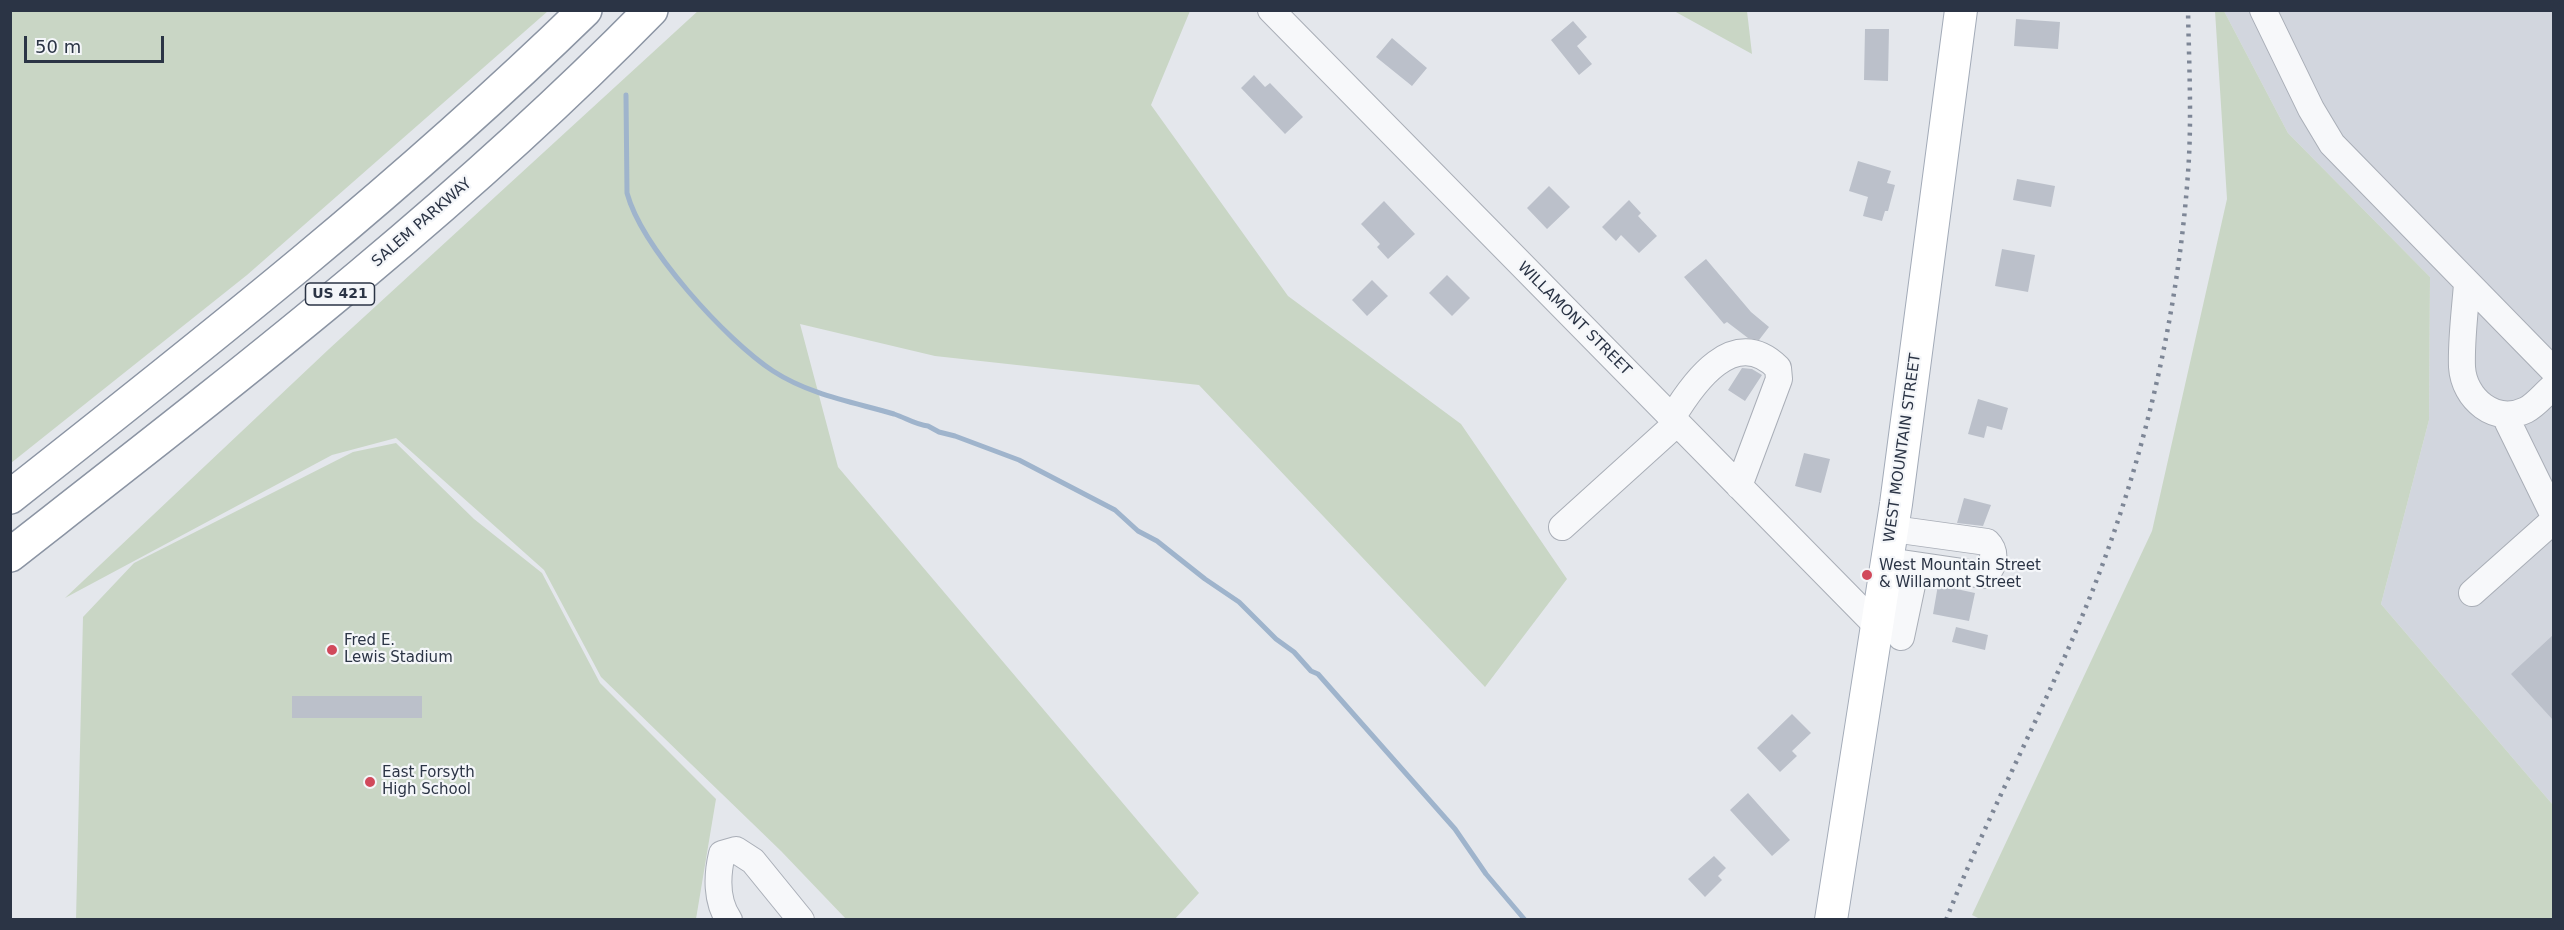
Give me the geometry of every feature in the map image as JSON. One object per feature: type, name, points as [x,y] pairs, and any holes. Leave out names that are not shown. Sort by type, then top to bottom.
[{"type":"highway","name":"US 421","points":[[10,497],[317,254],[468,121],[585,10]]},
{"type":"highway","name":"SALEM PARKWAY","points":[[10,555],[346,289],[499,155],[651,10]]},
{"type":"main road","name":"WEST MOUNTAIN STREET","points":[[1831,920],[1902,563],[1893,529],[1961,10]]},
{"type":"street","name":"WILLAMONT STREET","points":[[1270,10],[1738,486],[1889,632]]},
{"type":"street","points":[[2263,10],[2311,109],[2332,144],[2553,371]]},
{"type":"street","points":[[2467,284],[2462,368],[2468,388],[2483,407],[2505,416],[2527,410],[2553,386]]},
{"type":"street","points":[[1562,527],[1675,421],[1694,385],[1722,358],[1749,352],[1763,356],[1778,368],[1779,379],[1738,486]]},
{"type":"street","points":[[2472,593],[2553,518],[2505,416]]},
{"type":"street","points":[[1893,529],[1987,542],[1994,552],[1992,566],[1983,575],[1902,563]]},
{"type":"street","points":[[729,920],[722,910],[717,873],[722,854],[736,850],[744,854],[801,920]]},
{"type":"shaded area","points":[[2224,11],[2553,11],[2553,805],[2381,604],[2429,420],[2430,277],[2288,133]]},
{"type":"green space","points":[[11,10],[548,11],[247,275],[11,463]]},
{"type":"green space","points":[[699,10],[1190,11],[1151,105],[1288,296],[1461,424],[1567,579],[1485,687],[1199,385],[935,356],[800,324],[838,467],[1199,893],[1174,920],[846,919],[781,851],[601,677],[544,570],[396,438],[332,455],[65,598],[329,349]]},
{"type":"green space","points":[[1674,11],[1747,11],[1752,54]]},
{"type":"green space","points":[[2215,11],[2224,11],[2288,133],[2430,277],[2429,420],[2381,604],[2553,805],[2553,919],[1982,920],[1972,915],[2152,531],[2227,199]]},
{"type":"green space","name":"Fred E. Lewis Stadium","points":[[396,443],[474,519],[542,573],[600,683],[716,799],[696,919],[76,920],[83,617],[134,563],[353,452]]},
{"type":"building","points":[[2016,19],[2060,22],[2058,49],[2014,46]]},
{"type":"building","points":[[1573,21],[1587,37],[1577,46],[1592,64],[1579,75],[1551,40]]},
{"type":"building","points":[[1865,29],[1889,29],[1888,81],[1864,80]]},
{"type":"building","points":[[1392,38],[1427,68],[1412,86],[1376,57]]},
{"type":"building","points":[[1254,75],[1265,87],[1270,83],[1303,117],[1285,134],[1241,88]]},
{"type":"building","points":[[1858,161],[1891,171],[1887,183],[1895,185],[1888,211],[1885,211],[1882,221],[1863,216],[1868,197],[1849,191]]},
{"type":"building","points":[[2017,179],[2055,186],[2051,207],[2013,200]]},
{"type":"building","points":[[1549,186],[1570,207],[1547,229],[1527,208]]},
{"type":"building","points":[[1629,200],[1641,213],[1638,216],[1657,236],[1639,253],[1621,235],[1616,241],[1602,227]]},
{"type":"building","points":[[1384,201],[1415,234],[1388,259],[1377,247],[1380,244],[1361,224]]},
{"type":"building","points":[[2002,249],[2035,255],[2028,292],[1995,286]]},
{"type":"building","points":[[1706,259],[1751,312],[1769,327],[1759,340],[1748,338],[1727,322],[1724,324],[1684,277]]},
{"type":"building","points":[[1447,275],[1470,298],[1452,316],[1429,293]]},
{"type":"building","points":[[1372,280],[1388,296],[1367,316],[1352,300]]},
{"type":"building","points":[[1742,368],[1752,369],[1762,375],[1745,401],[1728,390]]},
{"type":"building","points":[[1978,399],[2008,408],[2002,430],[1987,426],[1984,438],[1968,434]]},
{"type":"building","points":[[1804,453],[1830,459],[1821,493],[1795,486]]},
{"type":"building","points":[[1964,498],[1991,505],[1983,526],[1957,523]]},
{"type":"building","points":[[1938,585],[1975,593],[1969,621],[1933,614]]},
{"type":"building","points":[[1956,627],[1988,635],[1985,650],[1952,642]]},
{"type":"building","points":[[2553,635],[2553,720],[2511,674]]},
{"type":"building","points":[[292,696],[422,696],[422,718],[292,718]]},
{"type":"building","points":[[1792,714],[1811,733],[1792,751],[1797,756],[1780,772],[1757,748]]},
{"type":"building","points":[[1748,793],[1790,840],[1772,856],[1730,810]]},
{"type":"building","points":[[1714,856],[1726,868],[1718,876],[1722,880],[1705,897],[1688,879]]},
{"type":"waterway","points":[[626,95],[627,193],[636,215],[667,265],[710,316],[732,338],[773,371],[802,386],[894,414],[1019,460],[1115,510],[1138,531],[1157,541],[1205,579],[1239,602],[1276,639],[1294,652],[1311,671],[1318,674],[1455,829],[1486,874],[1525,920]]},
{"type":"railway","points":[[1946,920],[2092,592],[2111,542],[2143,439],[2167,333],[2183,226],[2190,133],[2188,10]]},
{"type":"place","name":"West Mountain Street & Willamont Street","points":[[1867,575]]},
{"type":"place","name":"Fred E. Lewis Stadium","points":[[332,650]]},
{"type":"place","name":"East Forsyth High School","points":[[370,782]]}]
